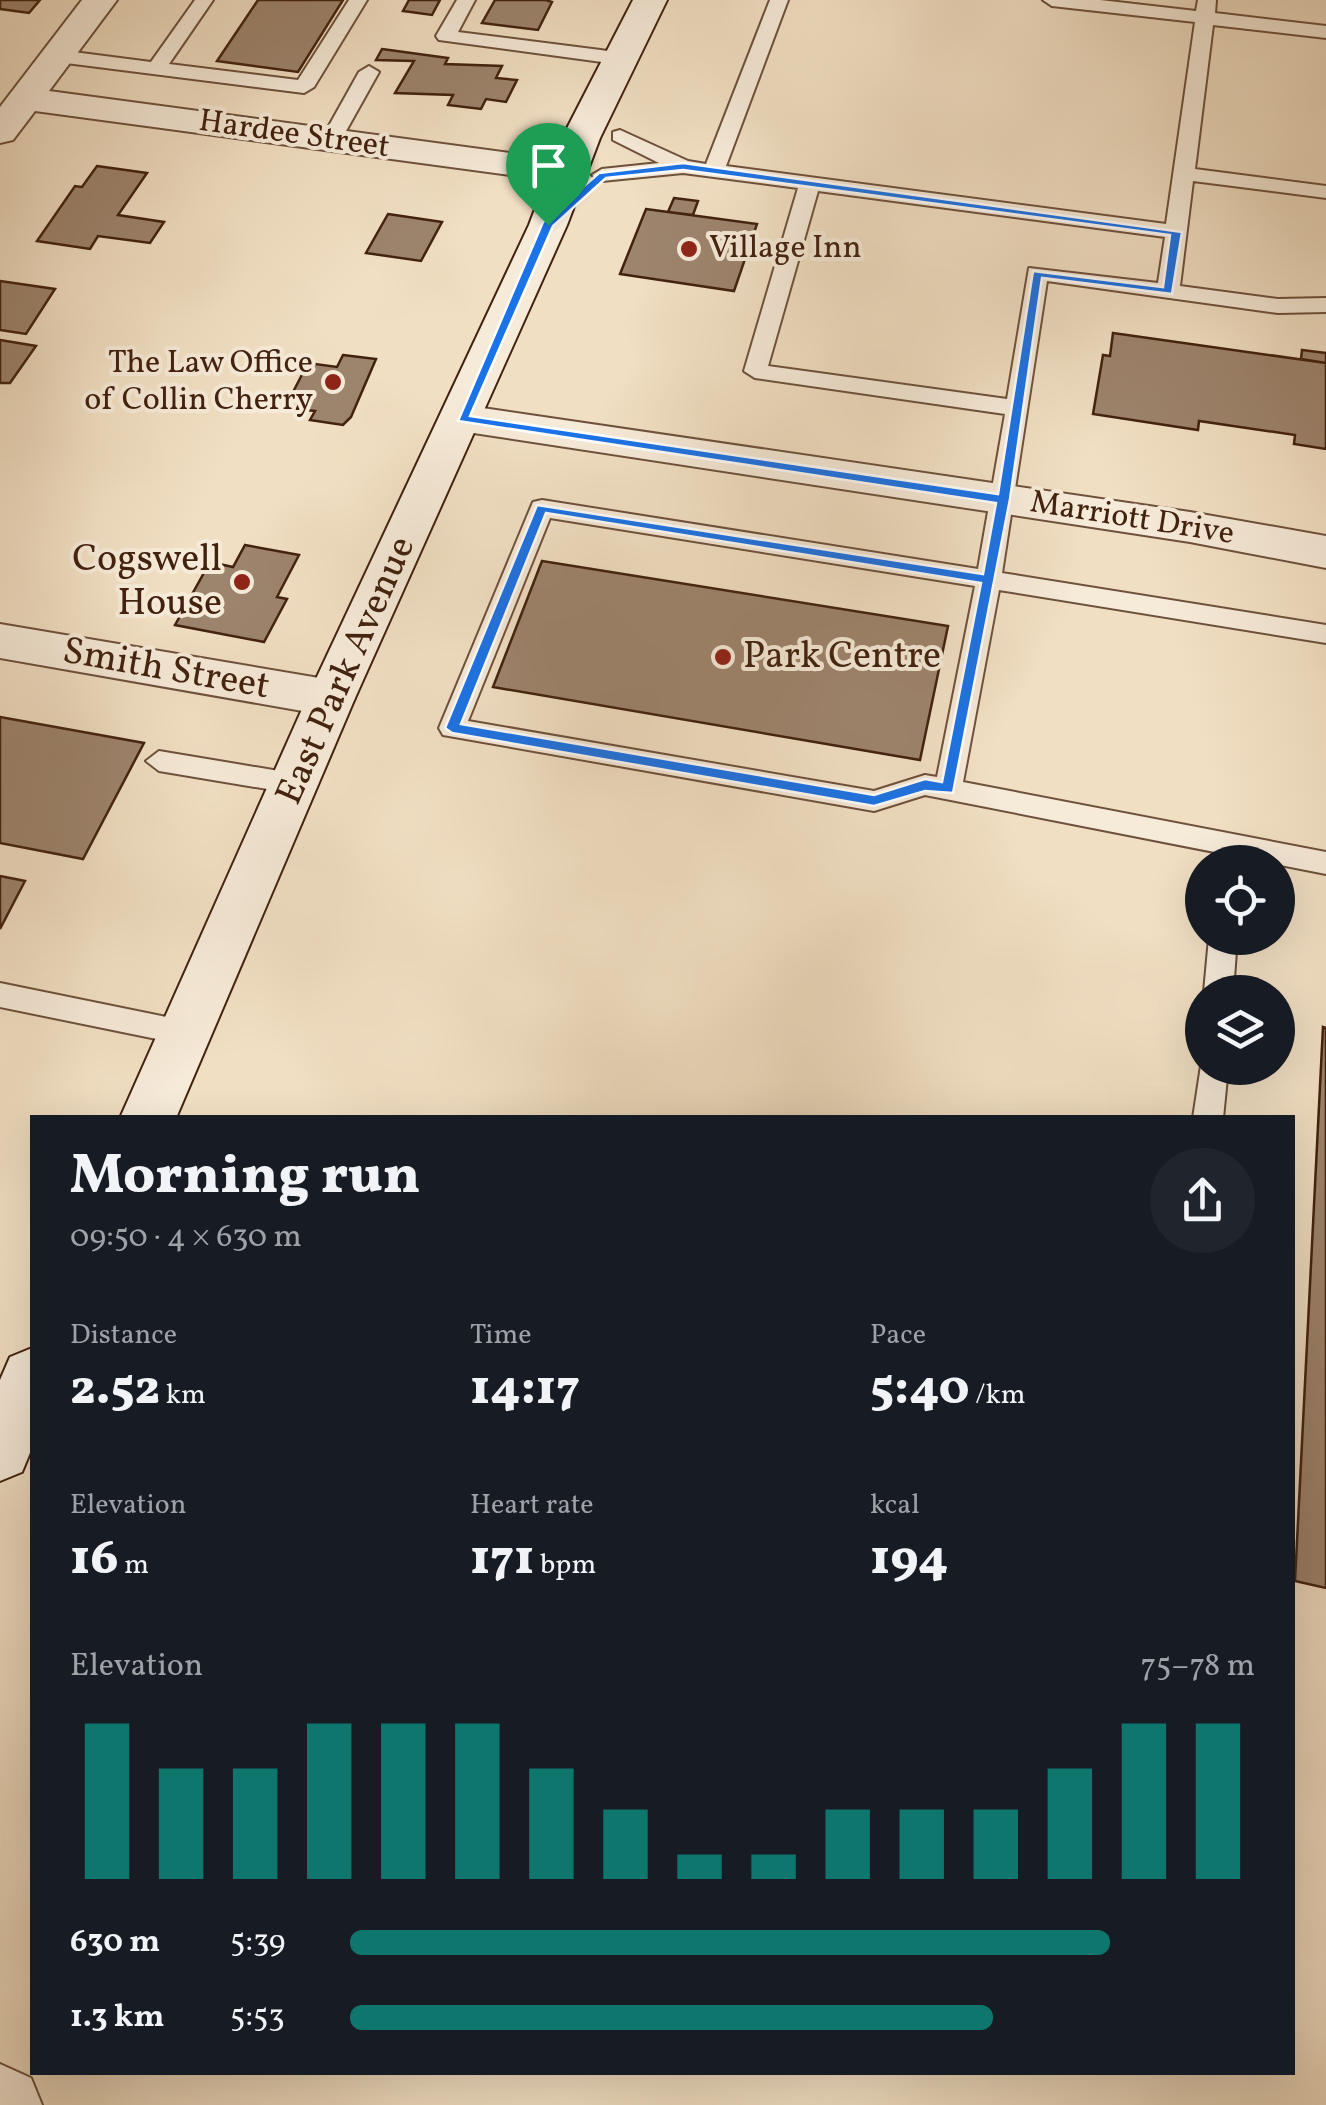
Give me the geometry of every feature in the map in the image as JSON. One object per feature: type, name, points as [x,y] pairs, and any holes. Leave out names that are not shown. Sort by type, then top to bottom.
[{"type":"street","points":[[0,132],[100,0]]},
{"type":"street","name":"East Park Avenue","points":[[149,1115],[332,698],[548,225],[562,171],[602,90],[624,60],[650,0]]},
{"type":"street","name":"East Park Avenue","points":[[548,225],[602,175],[644,84],[624,60]]},
{"type":"street","name":"Hardee Street","points":[[25,99],[562,171]]},
{"type":"street","name":"Marriott Drive","points":[[462,418],[1004,499],[1326,552]]},
{"type":"street","name":"Smith Street","points":[[0,641],[332,698]]},
{"type":"lane","points":[[156,68],[204,0]]},
{"type":"lane","points":[[58,56],[304,86],[358,0]]},
{"type":"lane","points":[[466,0],[446,36],[624,60]]},
{"type":"lane","points":[[714,171],[779,0]]},
{"type":"lane","points":[[1052,0],[1206,9],[1326,32]]},
{"type":"lane","points":[[1168,291],[1206,9]]},
{"type":"lane","points":[[331,140],[369,72]]},
{"type":"lane","points":[[620,136],[683,167]]},
{"type":"lane","points":[[602,175],[683,167],[1176,232]]},
{"type":"lane","points":[[1184,174],[1326,192]]},
{"type":"lane","points":[[810,184],[754,370],[1017,408]]},
{"type":"lane","points":[[948,789],[1004,499],[1037,274],[1289,307],[1326,305]]},
{"type":"lane","points":[[1289,307],[1326,321]]},
{"type":"lane","points":[[1199,845],[925,785],[874,801],[452,728],[542,508],[1326,634]]},
{"type":"lane","points":[[159,761],[296,784]]},
{"type":"lane","points":[[1295,859],[1326,863]]},
{"type":"lane","points":[[0,994],[186,1034]]},
{"type":"lane","points":[[1208,1115],[1211,1085]]},
{"type":"building","points":[[0,0],[40,0],[29,13],[0,9]]},
{"type":"building","points":[[258,0],[343,0],[298,72],[217,61]]},
{"type":"building","points":[[409,0],[440,0],[432,15],[403,11]]},
{"type":"building","points":[[495,0],[552,2],[538,30],[482,23]]},
{"type":"building","points":[[382,49],[448,58],[445,64],[502,66],[496,78],[517,80],[506,102],[486,99],[481,109],[448,105],[453,95],[395,93],[414,61],[376,60]]},
{"type":"building","points":[[97,166],[147,173],[118,215],[164,222],[150,243],[98,236],[90,249],[37,241],[75,186],[82,187]]},
{"type":"building","points":[[674,198],[698,201],[693,215],[668,212]]},
{"type":"building","name":"Village Inn","points":[[646,209],[757,224],[734,291],[620,274]]},
{"type":"building","points":[[388,214],[442,222],[421,261],[366,253]]},
{"type":"building","points":[[0,281],[55,289],[26,334],[0,330]]},
{"type":"building","points":[[1113,333],[1326,363],[1326,449],[1294,444],[1295,435],[1199,421],[1198,430],[1093,414],[1103,355],[1110,356]]},
{"type":"building","points":[[0,340],[36,346],[10,383],[0,383]]},
{"type":"building","points":[[1302,350],[1326,353],[1326,363],[1301,359]]},
{"type":"building","name":"The Law Office of Collin Cherry","points":[[343,355],[376,359],[351,417],[343,425],[310,420],[315,411],[297,409],[304,394],[293,392],[308,363],[337,367]]},
{"type":"building","name":"Cogswell House","points":[[245,545],[299,555],[277,597],[287,599],[264,642],[175,625],[210,562],[233,567]]},
{"type":"building","name":"Park Centre","points":[[542,561],[948,626],[920,760],[493,687]]},
{"type":"building","points":[[0,717],[144,743],[83,859],[0,843]]},
{"type":"building","points":[[0,876],[25,881],[0,929]]},
{"type":"building","points":[[1323,1027],[1326,1028],[1326,1588],[1295,1581]]},
{"type":"place","name":"Village Inn","points":[[689,249]]},
{"type":"place","name":"The Law Office of Collin Cherry","points":[[333,382]]},
{"type":"place","name":"Cogswell House","points":[[242,582]]},
{"type":"place","name":"Park Centre","points":[[723,657]]},
{"type":"route","points":[[548,225],[462,418],[1004,499],[948,789],[925,785],[874,801],[452,728],[542,508],[988,579],[1004,499],[1037,274],[1168,291],[1176,232],[683,167],[602,175],[548,225]]}]
